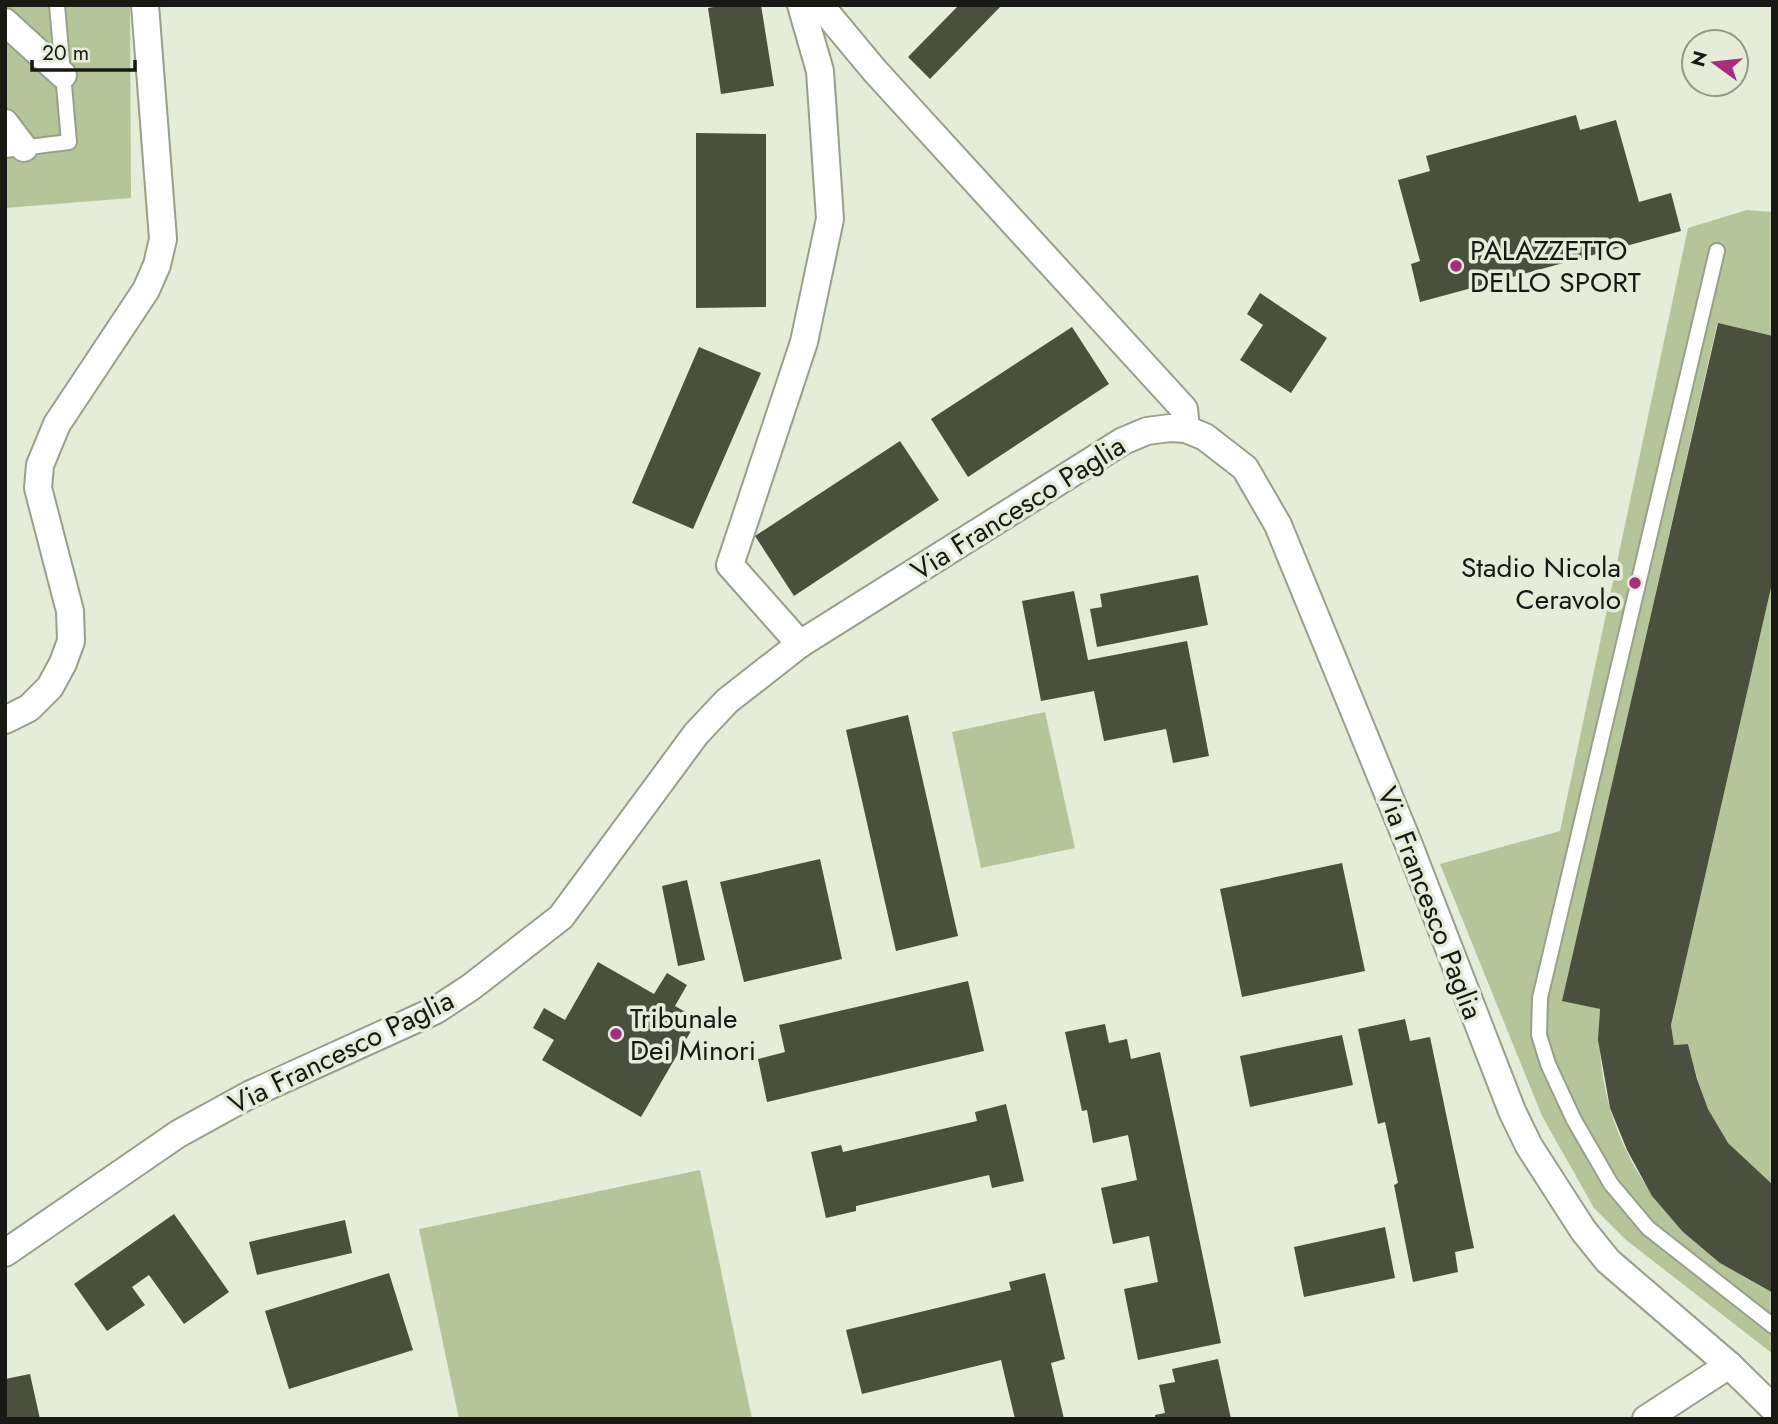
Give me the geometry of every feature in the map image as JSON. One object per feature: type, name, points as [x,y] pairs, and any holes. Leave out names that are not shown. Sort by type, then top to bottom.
[{"type":"street","points":[[5,720],[29,708],[50,687],[71,640],[70,611],[38,488],[40,465],[57,424],[146,290],[157,265],[163,239],[145,5]]},
{"type":"street","points":[[800,644],[730,565],[804,342],[830,219],[820,71],[801,5]]},
{"type":"street","points":[[820,5],[875,71],[1184,409],[1186,429]]},
{"type":"street","points":[[5,22],[63,75]]},
{"type":"street","points":[[5,123],[15,149]]},
{"type":"street","name":"Via Francesco Paglia","points":[[5,1253],[178,1135],[251,1094],[436,1010],[471,987],[561,917],[696,734],[727,701],[800,644],[1123,441],[1147,431],[1186,429],[1205,436],[1245,468],[1278,525],[1512,1111],[1529,1146],[1583,1230],[1608,1261],[1729,1366],[1769,1396]]},
{"type":"street","points":[[1646,1419],[1729,1366]]},
{"type":"lane","points":[[15,149],[69,142],[57,5]]},
{"type":"lane","points":[[1717,251],[1546,971],[1538,1017],[1539,1035],[1548,1064],[1574,1120],[1611,1184],[1648,1228],[1773,1326]]},
{"type":"green space","points":[[5,5],[130,5],[131,198],[5,208]]},
{"type":"green space","name":"Stadio Nicola Ceravolo","points":[[1747,210],[1773,212],[1773,336],[1717,324],[1563,1000],[1600,1009],[1600,1055],[1608,1099],[1622,1140],[1642,1178],[1667,1212],[1698,1243],[1733,1270],[1773,1293],[1773,1354],[1626,1240],[1594,1208],[1542,1116],[1440,864],[1560,831],[1688,228]]},
{"type":"green space","points":[[1773,579],[1773,1185],[1739,1155],[1721,1133],[1703,1097],[1688,1044],[1674,1045],[1671,1025]]},
{"type":"green space","points":[[1045,712],[1075,848],[981,868],[952,732]]},
{"type":"green space","points":[[700,1170],[752,1419],[459,1419],[419,1229]]},
{"type":"building","points":[[761,5],[774,86],[721,94],[708,8]]},
{"type":"building","points":[[959,5],[1002,5],[930,79],[908,57]]},
{"type":"building","points":[[1576,115],[1580,130],[1616,120],[1639,202],[1671,193],[1681,231],[1420,302],[1411,264],[1420,261],[1398,180],[1430,171],[1426,156]]},
{"type":"building","points":[[696,133],[766,134],[766,307],[696,308]]},
{"type":"building","points":[[1260,293],[1327,338],[1291,393],[1240,360],[1263,325],[1247,314]]},
{"type":"building","points":[[1718,323],[1773,336],[1773,579],[1671,1025],[1674,1045],[1688,1044],[1708,1109],[1728,1143],[1773,1185],[1773,1293],[1720,1263],[1683,1232],[1652,1196],[1627,1150],[1610,1108],[1598,1040],[1600,1009],[1562,1001]]},
{"type":"building","points":[[1072,327],[1109,384],[968,477],[931,419]]},
{"type":"building","points":[[699,347],[761,373],[693,529],[632,503]]},
{"type":"building","points":[[900,441],[939,500],[794,596],[755,536]]},
{"type":"building","points":[[1198,575],[1208,625],[1097,647],[1090,609],[1102,607],[1100,594]]},
{"type":"building","points":[[1074,591],[1088,660],[1187,641],[1209,756],[1173,763],[1166,729],[1104,741],[1094,691],[1041,701],[1022,601]]},
{"type":"building","points":[[908,715],[958,936],[896,951],[846,730]]},
{"type":"building","points":[[820,859],[842,959],[744,982],[720,882]]},
{"type":"building","points":[[1342,863],[1365,971],[1242,997],[1220,889]]},
{"type":"building","points":[[687,880],[705,960],[678,966],[662,886]]},
{"type":"building","name":"Tribunale Dei Minori","points":[[598,962],[654,994],[667,973],[687,985],[675,1006],[698,1019],[641,1117],[542,1060],[554,1040],[533,1028],[544,1008],[565,1020]]},
{"type":"building","points":[[968,981],[984,1051],[767,1102],[758,1059],[785,1052],[779,1025]]},
{"type":"building","points":[[1405,1019],[1410,1041],[1430,1037],[1474,1248],[1455,1252],[1458,1272],[1413,1282],[1394,1185],[1398,1183],[1385,1122],[1378,1124],[1358,1029]]},
{"type":"building","points":[[1105,1024],[1109,1043],[1127,1039],[1131,1059],[1160,1052],[1221,1343],[1138,1360],[1124,1289],[1158,1282],[1149,1236],[1113,1244],[1101,1188],[1137,1180],[1128,1135],[1093,1143],[1087,1110],[1082,1111],[1065,1032]]},
{"type":"building","points":[[1342,1035],[1353,1085],[1250,1107],[1240,1056]]},
{"type":"building","points":[[1006,1104],[1024,1181],[992,1188],[989,1175],[856,1206],[856,1211],[826,1218],[811,1152],[841,1145],[843,1152],[977,1121],[975,1112]]},
{"type":"building","points":[[174,1214],[229,1292],[184,1324],[149,1275],[132,1287],[145,1305],[107,1331],[74,1284]]},
{"type":"building","points":[[345,1220],[352,1253],[257,1275],[249,1242]]},
{"type":"building","points":[[1385,1227],[1395,1278],[1304,1297],[1294,1247]]},
{"type":"building","points":[[389,1273],[413,1350],[289,1389],[265,1311]]},
{"type":"building","points":[[1045,1273],[1065,1359],[1051,1363],[1064,1419],[1015,1419],[1001,1360],[862,1394],[846,1330],[1011,1290],[1009,1282]]},
{"type":"building","points":[[1218,1359],[1231,1419],[1155,1419],[1155,1415],[1165,1413],[1159,1385],[1175,1382],[1172,1369]]},
{"type":"building","points":[[30,1374],[40,1419],[5,1419],[5,1379]]},
{"type":"place","name":"PALAZZETTO DELLO SPORT","points":[[1456,266]]},
{"type":"place","name":"Stadio Nicola Ceravolo","points":[[1635,583]]},
{"type":"place","name":"Tribunale Dei Minori","points":[[616,1034]]}]
